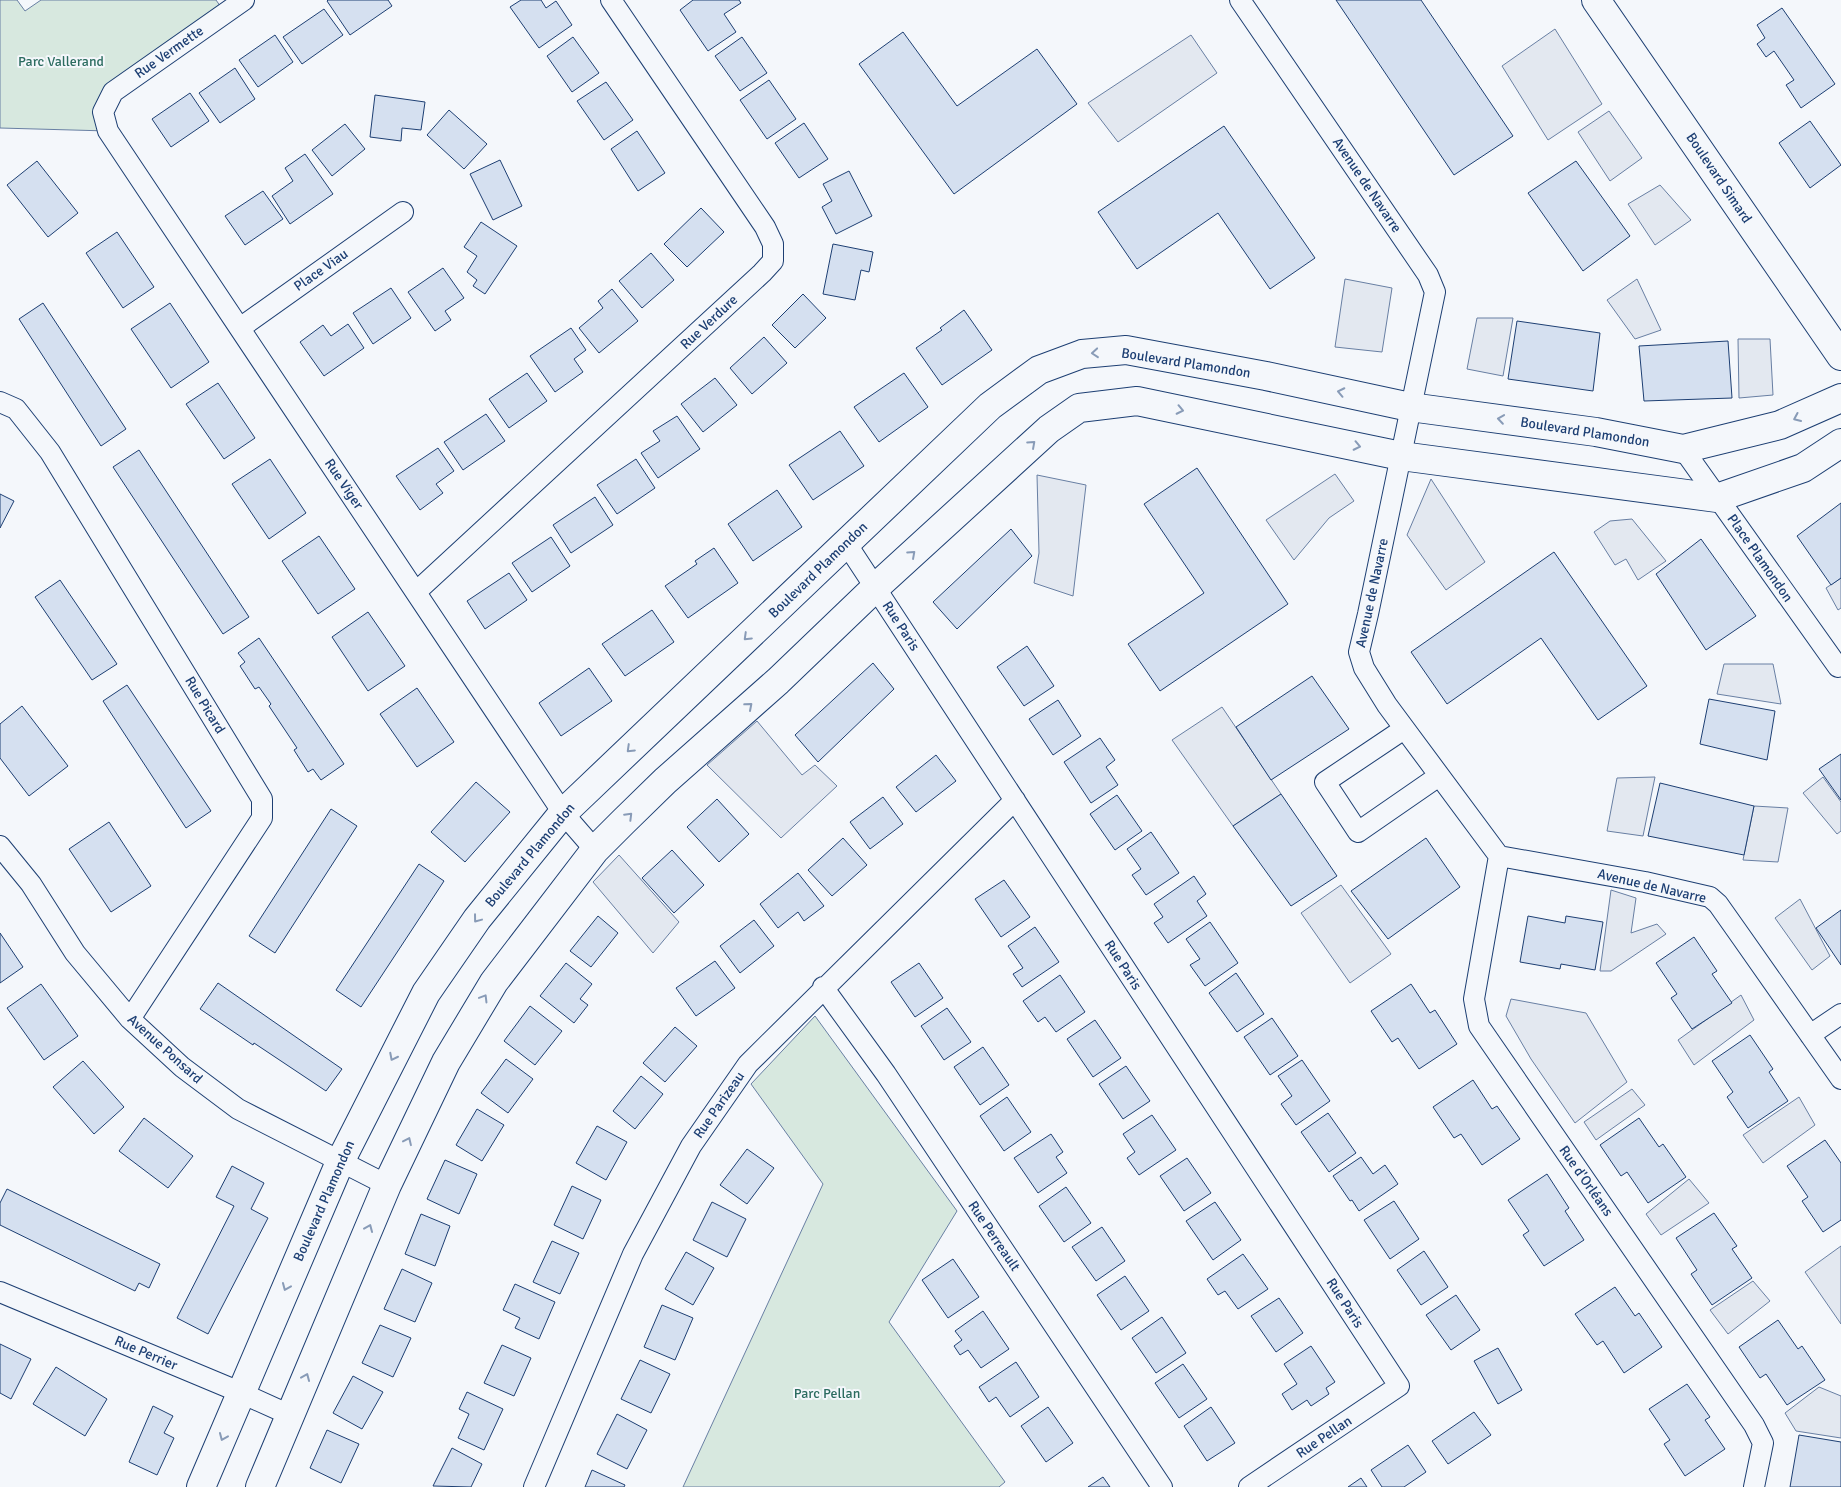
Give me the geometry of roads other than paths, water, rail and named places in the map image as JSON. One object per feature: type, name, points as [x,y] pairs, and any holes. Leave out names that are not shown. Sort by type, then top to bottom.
[{"type":"street","name":"Rue Vermette","points":[[103,112],[113,92],[244,0]]},
{"type":"street","name":"Rue Verdure","points":[[416,592],[773,261],[773,244],[765,227],[611,0]]},
{"type":"street","name":"Avenue de Navarre","points":[[1240,0],[1428,275],[1435,292],[1359,652],[1364,668],[1386,705],[1499,856],[1645,882],[1710,897],[1732,924],[1841,1079]]},
{"type":"street","name":"Boulevard Simard","points":[[1596,0],[1841,356]]},
{"type":"street","name":"Rue Viger","points":[[103,112],[108,131],[563,813],[595,850]]},
{"type":"street","name":"Place Viau","points":[[240,328],[403,212]]},
{"type":"street","name":"Boulevard Plamondon","points":[[201,1487],[340,1162],[426,993],[477,919],[563,813],[990,406],[1039,370],[1082,354],[1126,350],[1266,376],[1410,407],[1596,432],[1683,449],[1780,425],[1841,398]]},
{"type":"street","points":[[260,1487],[387,1185],[446,1062],[494,982],[595,850],[665,781],[778,681],[876,587],[1049,429],[1079,408],[1137,401],[1401,456],[1717,498],[1803,468],[1841,443]]},
{"type":"street","name":"Rue Picard","points":[[0,402],[16,409],[50,452],[262,799],[262,818],[130,1019]]},
{"type":"street","name":"Place Plamondon","points":[[1683,449],[1838,667]]},
{"type":"street","name":"Rue Paris","points":[[846,543],[1399,1386]]},
{"type":"street","points":[[1404,728],[1325,782],[1358,832],[1439,776]]},
{"type":"street","name":"Rue Parizeau","points":[[534,1487],[633,1254],[691,1146],[748,1064],[823,987],[1015,800]]},
{"type":"street","name":"Avenue Ponsard","points":[[0,846],[31,884],[76,953],[130,1019],[182,1067],[238,1110],[387,1185]]},
{"type":"street","name":"Rue d'Orléans","points":[[1499,856],[1474,999],[1480,1026],[1754,1425],[1763,1443],[1754,1487]]},
{"type":"street","name":"Rue Perreault","points":[[823,987],[886,1074],[1162,1487]]},
{"type":"street","points":[[1810,1035],[1841,1014]]},
{"type":"street","name":"Rue Perrier","points":[[0,1292],[290,1415]]},
{"type":"street","name":"Rue Pellan","points":[[1249,1487],[1399,1386]]},
{"type":"park label","name":"Parc Vallerand","points":[[61,61]]},
{"type":"park label","name":"Parc Pellan","points":[[827,1393]]}]
